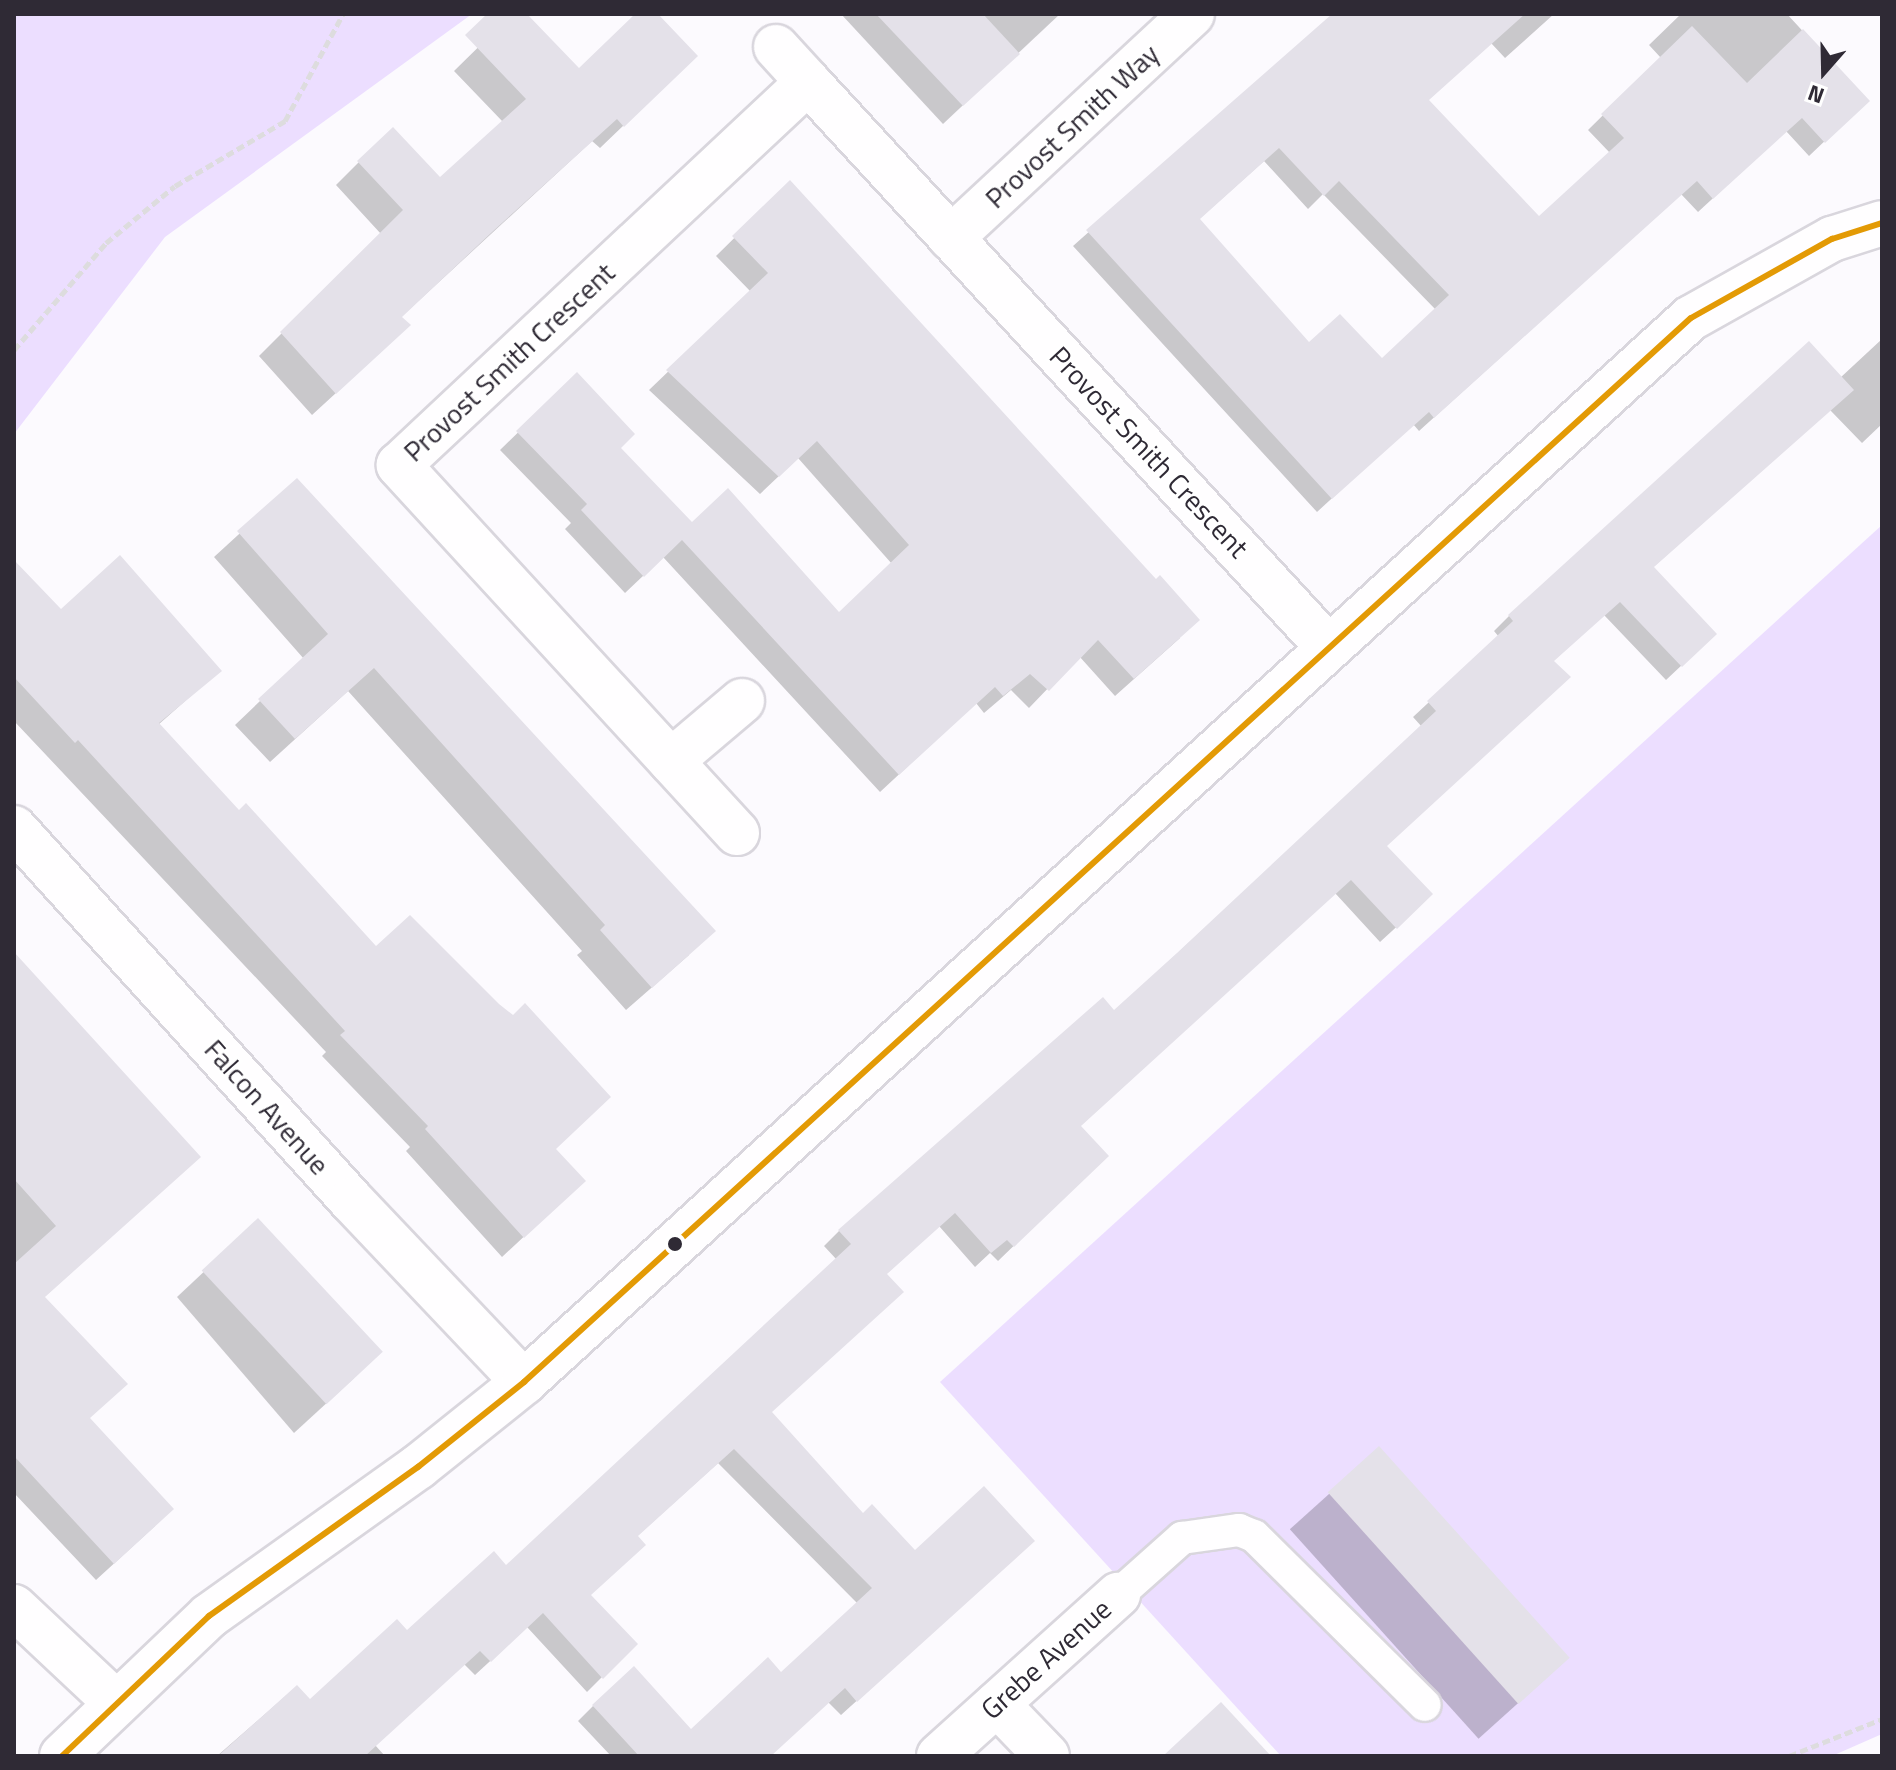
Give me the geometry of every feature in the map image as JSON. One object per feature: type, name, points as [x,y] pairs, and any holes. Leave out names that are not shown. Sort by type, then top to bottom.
[{"type":"street","name":"Provost Smith Way","points":[[951,238],[1192,14]]},
{"type":"street","name":"Provost Smith Crescent","points":[[776,47],[1327,646]]},
{"type":"street","name":"Provost Smith Crescent","points":[[737,833],[399,465],[808,82]]},
{"type":"street","points":[[62,1756],[114,1701],[209,1616],[418,1467],[524,1382],[1327,646],[1691,318],[1832,239],[1882,223]]},
{"type":"street","points":[[671,761],[742,701]]},
{"type":"street","name":"Falcon Avenue","points":[[14,828],[351,1200],[524,1382]]},
{"type":"street","name":"Grebe Avenue","points":[[939,1756],[1118,1595]]},
{"type":"street","points":[[14,1607],[114,1701]]},
{"type":"street","points":[[997,1704],[1047,1756]]},
{"type":"lane","points":[[1118,1595],[1182,1538],[1213,1531],[1254,1536],[1425,1705]]},
{"type":"path","points":[[14,350],[106,243],[175,186],[285,121],[343,14]]},
{"type":"path","points":[[1789,1756],[1882,1719]]},
{"type":"shaded area","points":[[14,14],[472,14],[165,237],[14,434]]},
{"type":"shaded area","points":[[1882,525],[1882,1734],[1832,1756],[1281,1756],[940,1382]]},
{"type":"building","points":[[487,14],[527,14],[579,68],[635,14],[658,14],[698,56],[624,127],[617,119],[491,233],[402,317],[411,325],[336,394],[280,332],[403,210],[357,161],[393,127],[440,177],[526,99],[465,35]]},
{"type":"building","points":[[876,14],[983,14],[1020,54],[963,106]]},
{"type":"building","points":[[1332,14],[1525,14],[1429,100],[1539,216],[1624,138],[1601,114],[1692,26],[1747,83],[1803,29],[1870,101],[1825,143],[1802,118],[1713,199],[1697,181],[1434,418],[1429,412],[1332,499],[1086,230]],"holes":[[[1279,148],[1324,196],[1339,181],[1449,295],[1382,358],[1340,314],[1309,342],[1200,219]]]},
{"type":"building","points":[[790,180],[1156,579],[1160,575],[1200,620],[1134,679],[1098,640],[1049,691],[1030,674],[1003,696],[995,687],[899,775],[682,540],[644,577],[581,510],[587,504],[516,431],[577,372],[635,434],[621,448],[692,522],[728,488],[839,612],[909,545],[817,441],[779,477],[666,370],[768,273],[732,236]]},
{"type":"building","points":[[1809,341],[1854,390],[1654,567],[1717,634],[1682,667],[1620,602],[1554,661],[1571,677],[1387,846],[1433,894],[1397,929],[1351,880],[1081,1126],[1109,1156],[1014,1247],[1007,1240],[991,1253],[955,1213],[887,1274],[904,1292],[772,1412],[863,1513],[872,1504],[915,1550],[984,1486],[1035,1541],[857,1702],[845,1688],[771,1756],[639,1756],[592,1705],[634,1666],[691,1729],[768,1657],[781,1672],[872,1588],[734,1449],[638,1536],[646,1545],[591,1595],[638,1644],[603,1679],[543,1613],[491,1662],[480,1651],[365,1756],[218,1756],[297,1685],[310,1699],[397,1619],[407,1630],[494,1551],[506,1565],[851,1244],[838,1230],[1103,997],[1114,1010],[1177,953],[1436,711],[1427,701],[1513,621],[1508,615]]},
{"type":"building","points":[[297,478],[716,931],[652,988],[600,930],[605,925],[374,668],[295,739],[258,699],[328,634],[237,531]]},
{"type":"building","points":[[120,555],[222,671],[159,723],[239,810],[246,803],[376,946],[410,915],[513,1015],[525,1003],[611,1097],[556,1149],[586,1181],[524,1238],[425,1129],[428,1126],[340,1035],[345,1031],[78,740],[75,743],[14,677],[14,560],[61,609]]},
{"type":"building","points":[[14,952],[201,1157],[45,1297],[128,1384],[90,1418],[174,1509],[114,1564],[14,1456],[14,1264],[56,1226],[14,1179]]},
{"type":"building","points":[[258,1218],[383,1352],[326,1404],[202,1271]]},
{"type":"building","points":[[1379,1446],[1570,1658],[1518,1704],[1328,1492]]},
{"type":"building","points":[[1221,1702],[1271,1756],[1163,1756]]},
{"type":"transit line","points":[[62,1756],[209,1616],[418,1467],[524,1382],[1691,318],[1832,239],[1882,223]]}]
